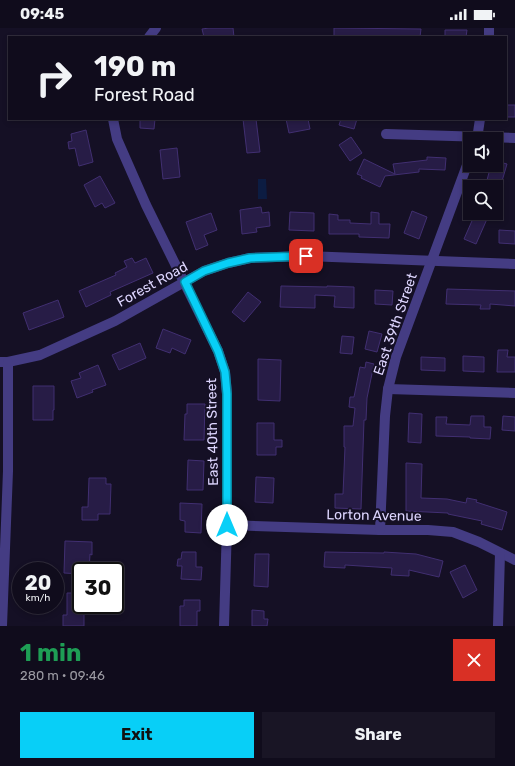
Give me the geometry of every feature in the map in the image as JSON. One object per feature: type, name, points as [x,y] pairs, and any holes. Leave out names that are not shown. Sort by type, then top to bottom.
[{"type":"street","points":[[150,36],[156,28]]},
{"type":"street","name":"East 40th Street","points":[[113,120],[117,139],[146,205],[218,351],[225,372],[227,394],[227,525],[224,626]]},
{"type":"street","points":[[478,132],[480,120]]},
{"type":"street","points":[[386,134],[463,137]]},
{"type":"street","points":[[503,138],[515,138]]},
{"type":"street","name":"East 39th Street","points":[[380,530],[385,416],[388,389],[396,357],[465,172]]},
{"type":"street","name":"Forest Road","points":[[4,362],[40,355],[108,324],[204,271],[250,258],[306,256],[515,264]]},
{"type":"street","points":[[2,626],[8,471],[4,362]]},
{"type":"street","points":[[388,389],[515,393]]},
{"type":"street","name":"Lorton Avenue","points":[[227,525],[428,530],[453,532],[479,542],[515,560]]},
{"type":"street","points":[[498,626],[500,553]]},
{"type":"water","points":[[258,179],[266,179],[267,199],[258,199]]},
{"type":"building","points":[[233,28],[234,36],[204,36],[202,29]]},
{"type":"building","points":[[334,28],[421,29],[420,36],[334,36]]},
{"type":"building","points":[[445,30],[467,30],[466,36],[445,36]]},
{"type":"building","points":[[507,105],[515,105],[515,117],[507,117]]},
{"type":"building","points":[[140,120],[155,120],[154,129],[140,128]]},
{"type":"building","points":[[243,120],[256,120],[260,152],[247,153]]},
{"type":"building","points":[[286,120],[308,120],[310,129],[289,133]]},
{"type":"building","points":[[341,120],[357,120],[354,129],[339,125]]},
{"type":"building","points":[[86,130],[93,162],[79,166],[75,148],[69,149],[68,142],[72,141],[71,134]]},
{"type":"building","points":[[351,137],[362,153],[350,161],[339,145]]},
{"type":"building","points":[[177,148],[180,177],[163,179],[160,150]]},
{"type":"building","points":[[427,157],[446,158],[445,170],[419,169],[419,172],[385,176],[380,187],[361,178],[362,176],[357,174],[364,159],[395,174],[393,164],[427,160]]},
{"type":"building","points":[[503,163],[507,164],[502,180],[487,180],[489,172],[503,172]]},
{"type":"building","points":[[100,176],[115,203],[105,208],[102,203],[95,207],[84,185]]},
{"type":"building","points":[[261,207],[262,213],[269,212],[270,226],[256,228],[257,232],[242,234],[240,210]]},
{"type":"building","points":[[412,211],[427,217],[419,239],[404,233]]},
{"type":"building","points":[[290,212],[314,213],[314,231],[289,230]]},
{"type":"building","points":[[371,212],[379,213],[379,224],[390,224],[389,238],[359,237],[359,234],[329,234],[329,214],[338,215],[338,220],[350,220],[350,223],[371,224]]},
{"type":"building","points":[[211,213],[217,230],[204,235],[208,245],[196,250],[186,222]]},
{"type":"building","points":[[472,220],[487,220],[476,244],[464,239]]},
{"type":"building","points":[[499,230],[515,231],[515,244],[499,243]]},
{"type":"building","points":[[132,258],[135,263],[146,258],[153,273],[110,292],[111,295],[86,307],[79,291],[116,275],[115,273],[127,267],[124,261]]},
{"type":"building","points":[[281,286],[354,287],[354,308],[334,307],[335,296],[315,295],[315,308],[280,307]]},
{"type":"building","points":[[447,289],[515,291],[515,306],[490,304],[490,309],[480,309],[481,305],[446,304]]},
{"type":"building","points":[[375,290],[393,291],[392,305],[375,304]]},
{"type":"building","points":[[248,292],[261,302],[244,322],[232,312]]},
{"type":"building","points":[[58,300],[64,317],[29,330],[23,313]]},
{"type":"building","points":[[163,329],[191,340],[185,354],[172,348],[170,353],[156,348]]},
{"type":"building","points":[[369,331],[382,334],[377,352],[365,349]]},
{"type":"building","points":[[342,336],[354,337],[352,354],[340,353]]},
{"type":"building","points":[[140,343],[146,358],[119,370],[112,355]]},
{"type":"building","points":[[498,350],[508,350],[507,357],[515,357],[515,372],[497,372]]},
{"type":"building","points":[[463,356],[484,357],[484,372],[463,371]]},
{"type":"building","points":[[421,357],[445,358],[445,371],[421,370]]},
{"type":"building","points":[[258,359],[281,360],[280,401],[258,400]]},
{"type":"building","points":[[366,362],[374,364],[367,398],[366,420],[364,420],[361,509],[335,508],[335,494],[343,494],[345,447],[344,426],[353,426],[355,408],[349,407],[350,397],[354,397],[360,367],[365,368]]},
{"type":"building","points":[[98,365],[106,385],[77,398],[71,381],[81,378],[79,373]]},
{"type":"building","points":[[33,386],[54,386],[53,420],[33,420]]},
{"type":"building","points":[[187,404],[205,404],[204,440],[184,440]]},
{"type":"building","points":[[409,413],[422,414],[421,443],[408,442]]},
{"type":"building","points":[[471,416],[484,416],[484,427],[491,427],[490,439],[436,436],[436,417],[447,417],[446,424],[470,425]]},
{"type":"building","points":[[503,416],[515,417],[515,431],[502,430]]},
{"type":"building","points":[[257,423],[274,423],[274,440],[282,440],[282,447],[276,447],[276,455],[257,455]]},
{"type":"building","points":[[188,460],[204,461],[203,490],[187,490]]},
{"type":"building","points":[[406,463],[422,464],[421,498],[447,499],[466,503],[467,498],[477,500],[476,502],[507,512],[502,530],[481,524],[482,521],[448,513],[406,511]]},
{"type":"building","points":[[256,477],[274,478],[273,503],[255,502]]},
{"type":"building","points":[[89,478],[106,478],[106,484],[111,484],[110,514],[98,514],[98,520],[82,520],[82,507],[88,507]]},
{"type":"building","points":[[180,503],[202,504],[201,533],[185,532],[185,521],[180,520]]},
{"type":"building","points":[[65,541],[92,542],[92,555],[90,554],[90,562],[72,562],[72,573],[64,573]]},
{"type":"building","points":[[182,552],[196,552],[196,567],[202,567],[201,580],[181,579],[182,566],[177,566],[178,559],[181,559]]},
{"type":"building","points":[[325,552],[384,552],[416,554],[443,561],[439,577],[409,570],[409,576],[391,575],[392,568],[345,565],[345,568],[324,567]]},
{"type":"building","points":[[255,554],[269,554],[268,587],[254,586]]},
{"type":"building","points":[[465,565],[477,590],[463,598],[450,572]]},
{"type":"building","points":[[67,593],[72,593],[72,614],[84,614],[84,626],[63,626],[63,615],[67,615]]},
{"type":"building","points":[[184,600],[200,600],[200,611],[197,611],[197,626],[180,626],[180,606],[184,606]]},
{"type":"building","points":[[252,610],[264,611],[264,619],[268,619],[267,626],[252,626]]},
{"type":"route","points":[[227,525],[227,394],[225,372],[218,351],[185,282],[204,271],[250,258],[306,256]]}]
